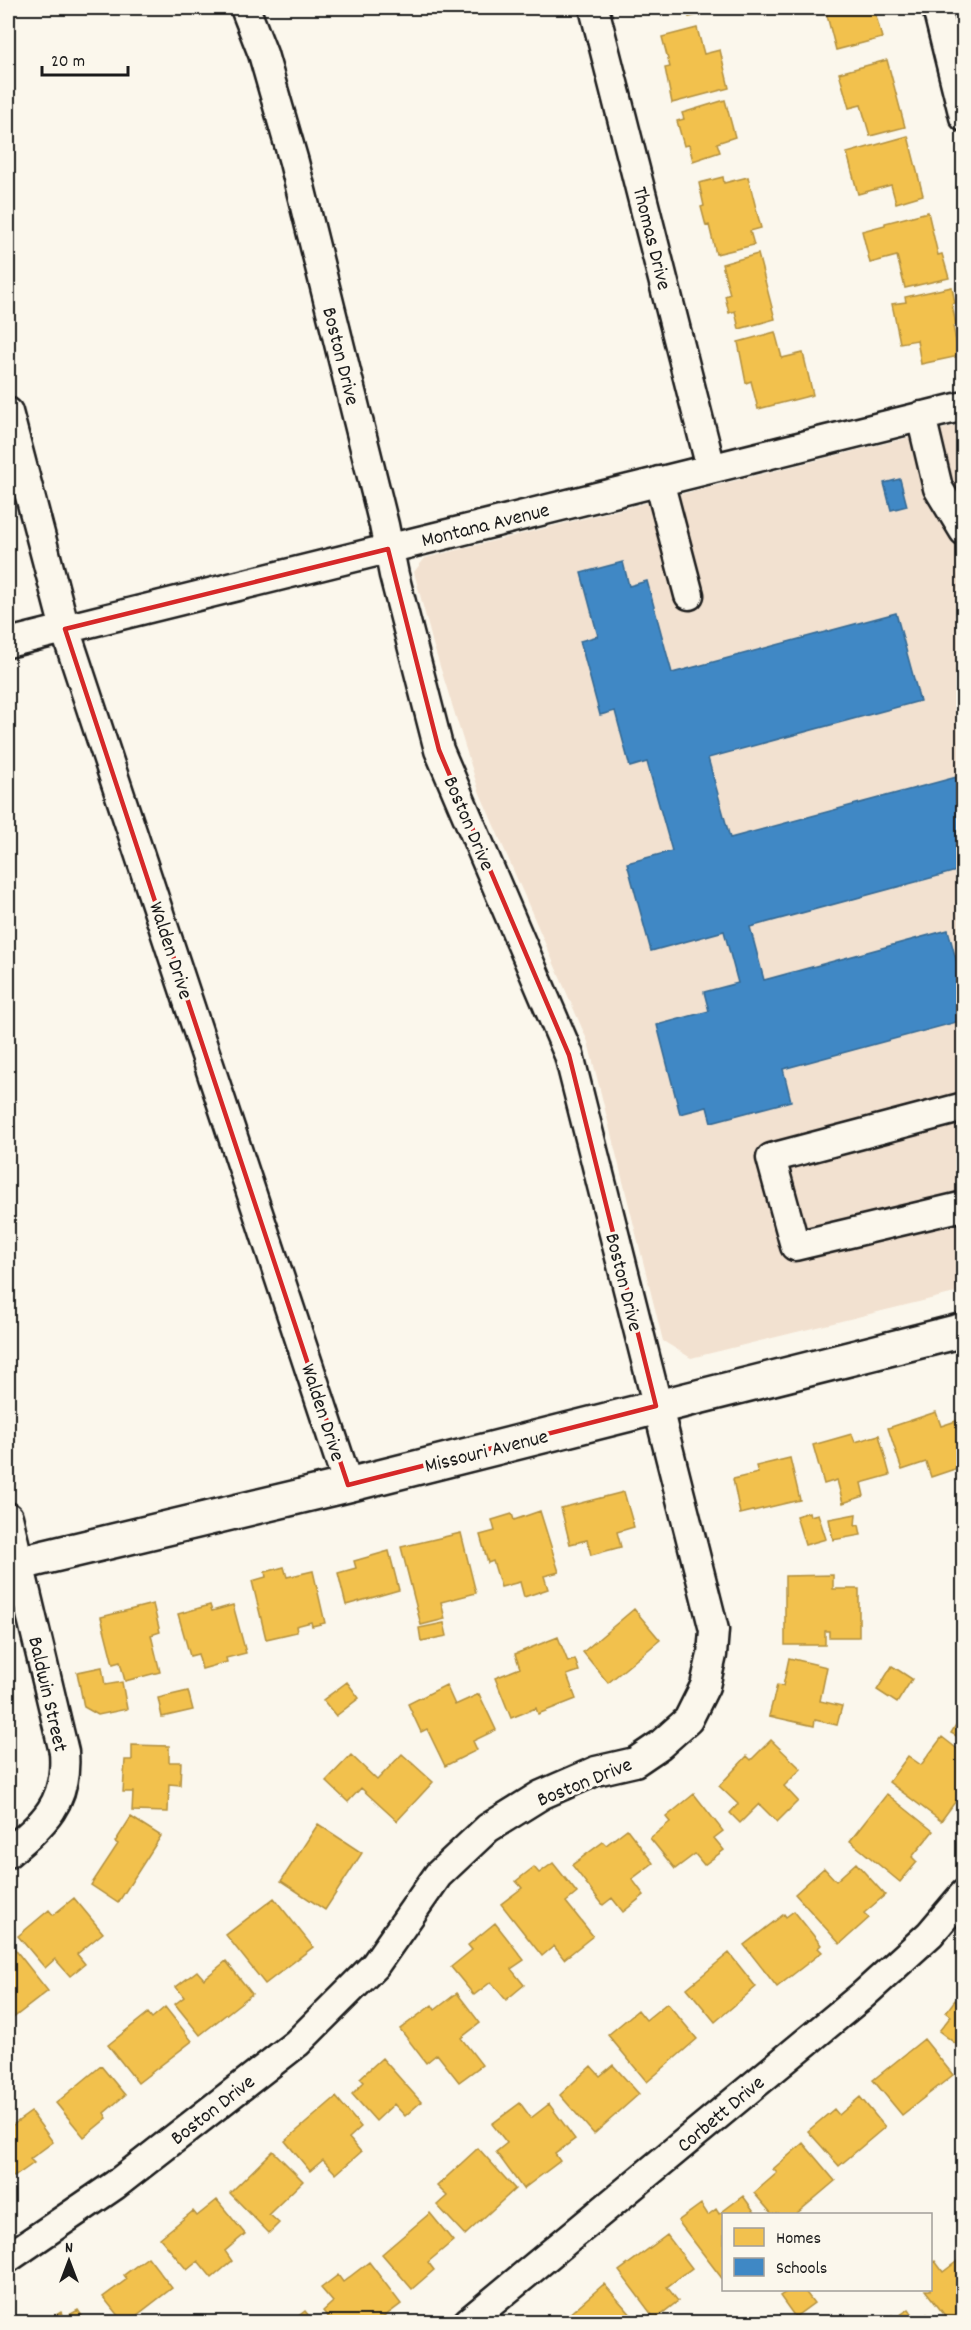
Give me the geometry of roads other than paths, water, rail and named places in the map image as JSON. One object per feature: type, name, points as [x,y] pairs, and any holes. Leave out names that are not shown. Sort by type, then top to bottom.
[{"type":"main road","name":"Missouri Avenue","points":[[13,1565],[348,1485],[963,1330]]},
{"type":"street","name":"Boston Drive","points":[[8,2258],[115,2185],[297,2043],[375,1965],[438,1875],[488,1828],[541,1795],[596,1771],[635,1762],[660,1745],[688,1720],[705,1686],[712,1655],[714,1630],[569,1055],[439,750],[294,162],[263,54],[245,8]]},
{"type":"street","name":"Thomas Drive","points":[[594,8],[711,468]]},
{"type":"street","points":[[936,8],[963,117]]},
{"type":"street","name":"Montana Avenue","points":[[8,643],[963,406]]},
{"type":"street","name":"Walden Drive","points":[[8,412],[65,629],[348,1485]]},
{"type":"street","points":[[921,416],[938,488],[963,531]]},
{"type":"street","points":[[659,481],[689,595]]},
{"type":"street","points":[[963,1107],[771,1158],[795,1246],[963,1206]]},
{"type":"street","name":"Baldwin Street","points":[[8,1517],[13,1565],[64,1752],[65,1768],[58,1801],[36,1829],[8,1853]]},
{"type":"street","name":"Corbett Drive","points":[[468,2322],[863,1995],[930,1934],[963,1894]]}]
